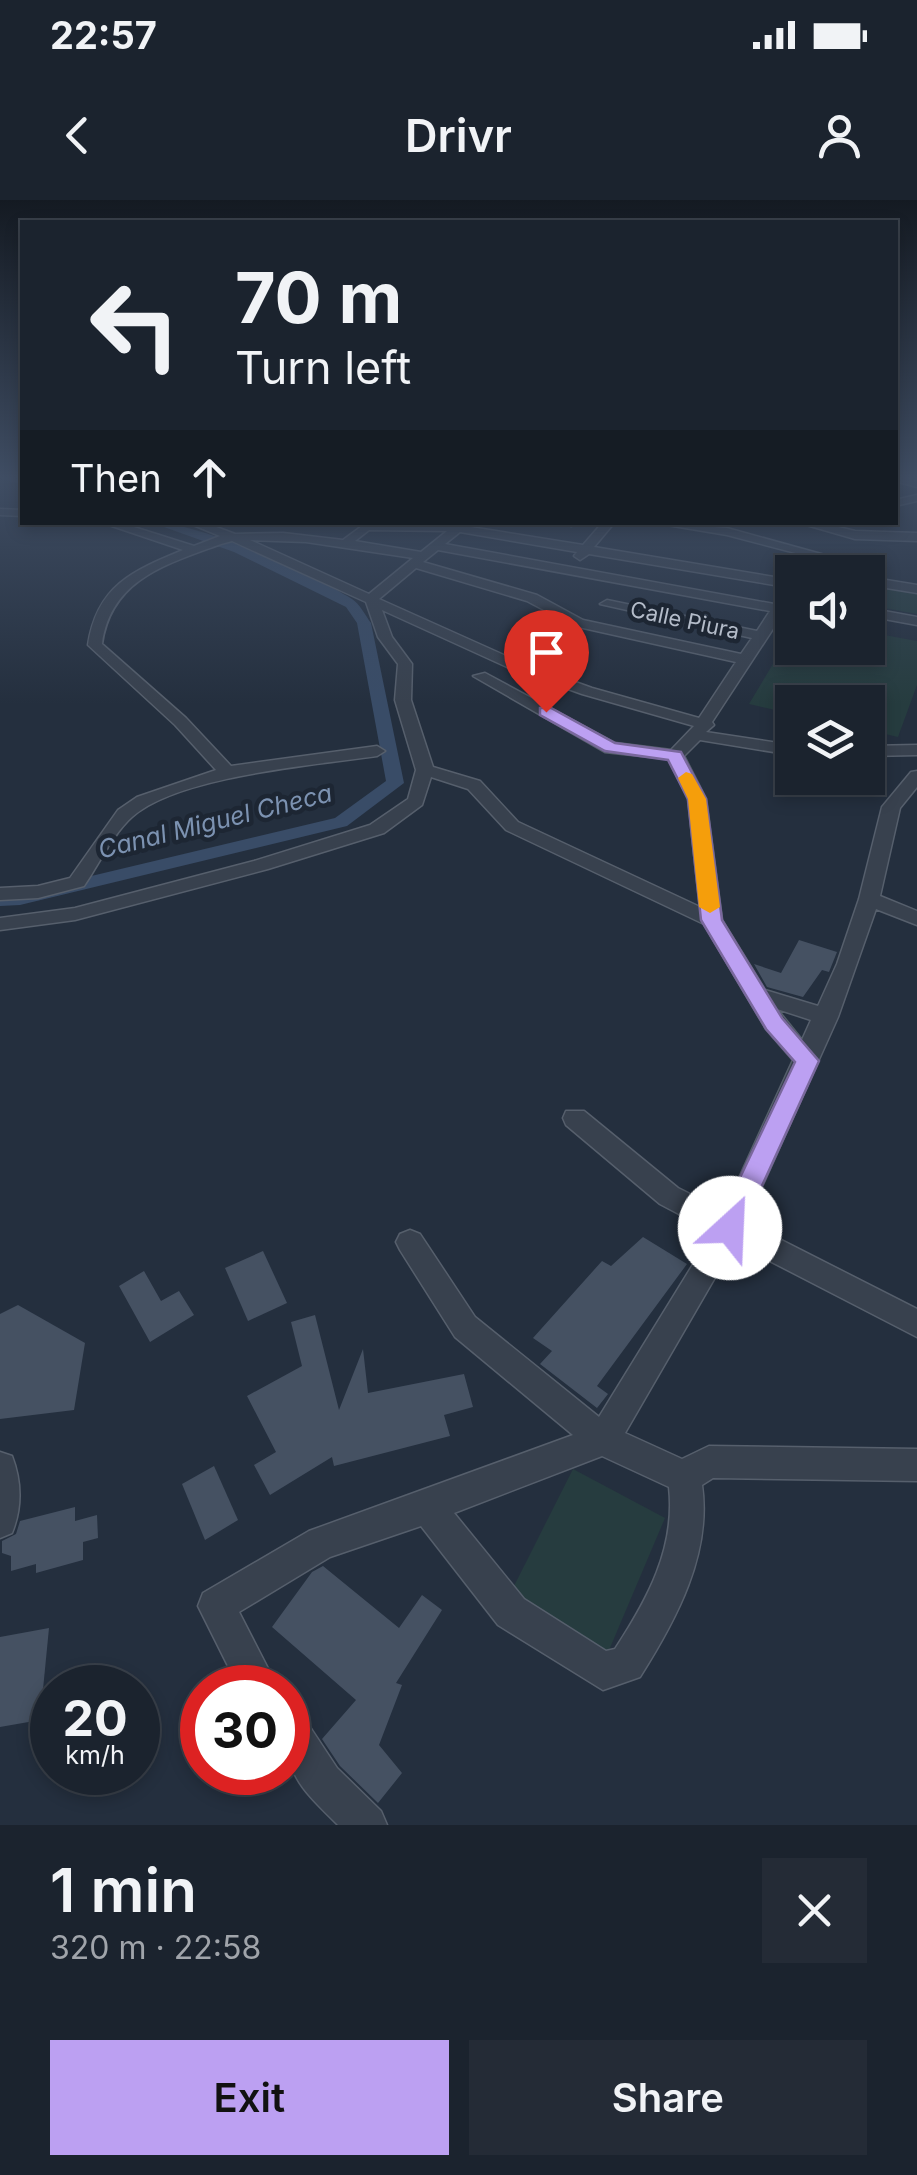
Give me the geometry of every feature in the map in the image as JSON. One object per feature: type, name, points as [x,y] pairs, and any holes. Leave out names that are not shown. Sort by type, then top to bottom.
[{"type":"street","points":[[191,552],[134,576],[112,595],[96,620],[95,646],[198,734],[228,772]]},
{"type":"street","points":[[266,552],[512,664],[701,730],[775,746]]},
{"type":"street","points":[[383,552],[532,598],[579,623],[747,660]]},
{"type":"street","points":[[371,599],[427,552]]},
{"type":"street","points":[[467,552],[568,570],[775,594]]},
{"type":"street","points":[[568,570],[584,552]]},
{"type":"street","points":[[598,552],[775,592]]},
{"type":"street","points":[[885,584],[917,589]]},
{"type":"street","points":[[0,924],[74,914],[377,829],[416,801],[425,770],[403,700],[405,664],[384,637],[371,599]]},
{"type":"street","name":"Calle Piura","points":[[608,604],[762,636]]},
{"type":"street","points":[[885,615],[917,621]]},
{"type":"street","points":[[675,755],[701,730],[775,616]]},
{"type":"street","points":[[512,664],[480,676],[610,748],[675,755]]},
{"type":"street","points":[[885,750],[917,750]]},
{"type":"street","points":[[0,894],[38,892],[77,882],[124,814],[143,801],[228,772],[376,751]]},
{"type":"street","points":[[675,755],[697,799],[712,920],[774,1024],[807,1061]]},
{"type":"street","points":[[425,770],[474,785],[512,826],[712,920]]},
{"type":"street","points":[[248,1665],[216,1606],[321,1543],[603,1440],[730,1228],[825,1022],[869,899],[891,807],[917,776]]},
{"type":"street","points":[[869,899],[917,919]]},
{"type":"street","points":[[757,995],[825,1022]]},
{"type":"street","points":[[774,1024],[781,1030],[802,1034],[825,1022]]},
{"type":"street","points":[[575,1118],[668,1196],[917,1324]]},
{"type":"street","points":[[410,1242],[465,1327],[603,1440],[684,1477]]},
{"type":"street","points":[[684,1477],[709,1462],[847,1467],[917,1465]]},
{"type":"street","points":[[0,1468],[4,1506],[0,1521]]},
{"type":"street","points":[[427,1507],[511,1612],[602,1671],[628,1664],[644,1638],[685,1546],[690,1504],[684,1477]]},
{"type":"street","points":[[310,1762],[323,1782],[367,1825]]},
{"type":"green space","points":[[885,587],[917,592],[917,614],[885,608]]},
{"type":"green space","points":[[885,635],[917,641],[917,685],[898,737],[885,734],[885,685],[775,685],[775,710],[749,704],[775,660],[775,665],[885,665]]},
{"type":"green space","points":[[573,1469],[665,1518],[607,1655],[512,1590]]},
{"type":"building","points":[[799,940],[837,952],[829,972],[822,970],[803,997],[767,987],[754,964],[781,973]]},
{"type":"building","points":[[643,1237],[687,1264],[597,1386],[608,1394],[597,1408],[540,1364],[552,1351],[533,1338],[602,1261],[611,1266]]},
{"type":"building","points":[[263,1251],[287,1303],[248,1321],[225,1268]]},
{"type":"building","points":[[144,1271],[161,1301],[179,1291],[194,1315],[150,1342],[119,1286]]},
{"type":"building","points":[[18,1305],[85,1343],[74,1410],[0,1419],[0,1314]]},
{"type":"building","points":[[315,1315],[339,1410],[363,1349],[368,1393],[464,1374],[473,1407],[444,1415],[450,1436],[334,1466],[332,1457],[270,1495],[254,1465],[276,1452],[247,1396],[302,1366],[291,1322]]},
{"type":"building","points":[[214,1466],[238,1520],[205,1540],[182,1484]]},
{"type":"building","points":[[75,1507],[75,1521],[97,1515],[98,1538],[83,1542],[83,1560],[36,1573],[36,1564],[11,1571],[11,1556],[2,1553],[2,1541],[16,1534],[20,1521]]},
{"type":"building","points":[[323,1566],[399,1628],[422,1595],[442,1610],[396,1683],[402,1685],[379,1745],[402,1773],[378,1803],[340,1766],[322,1739],[356,1700],[272,1627],[312,1572]]},
{"type":"building","points":[[49,1628],[45,1665],[30,1665],[30,1722],[0,1727],[0,1637]]},
{"type":"waterway","name":"Canal Miguel Checa","points":[[0,900],[20,899],[341,822],[395,783],[364,623],[351,604],[244,552]]},
{"type":"slow traffic","points":[[686,778],[697,799],[710,907]]},
{"type":"route","points":[[546,712],[610,748],[675,755],[697,799],[712,920],[774,1024],[807,1061],[730,1228]]}]
